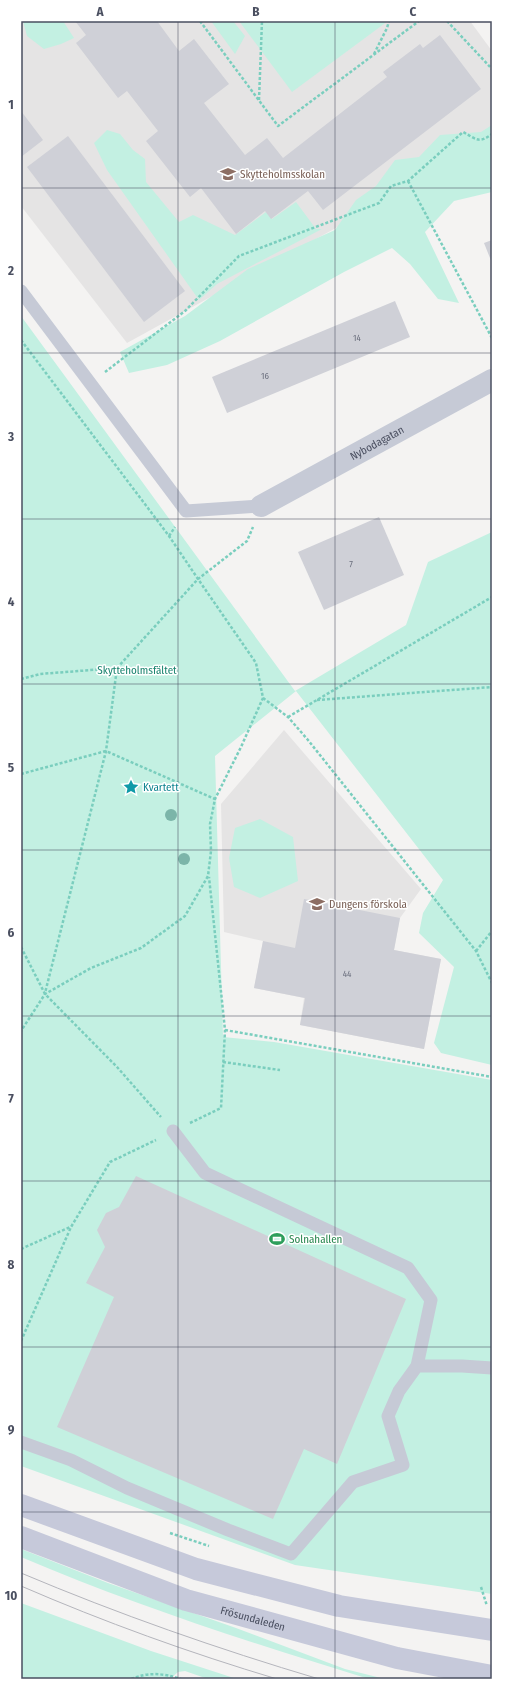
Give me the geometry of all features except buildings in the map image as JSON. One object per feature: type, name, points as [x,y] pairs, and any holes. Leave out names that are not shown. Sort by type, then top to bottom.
[{"type":"main road","points":[[21,1505],[196,1569],[339,1606],[492,1630]]},
{"type":"main road","name":"Frösundaleden","points":[[21,1537],[186,1600],[397,1658],[492,1676]]},
{"type":"street","name":"Nybodagatan","points":[[261,506],[492,380]]},
{"type":"lane","points":[[21,291],[186,511],[261,506]]},
{"type":"lane","points":[[21,1442],[70,1460],[127,1488],[291,1554],[353,1482],[403,1465],[388,1416],[399,1391],[416,1366],[431,1300],[408,1268],[205,1172],[174,1131]]},
{"type":"lane","points":[[416,1366],[462,1366],[492,1368]]},
{"type":"path","points":[[200,21],[278,126],[419,21]]},
{"type":"path","points":[[259,100],[262,21]]},
{"type":"path","points":[[374,54],[387,28],[388,21]]},
{"type":"path","points":[[447,21],[492,69]]},
{"type":"path","points":[[90,383],[185,311],[239,256],[379,203],[391,186],[408,181],[463,132],[479,140],[484,140],[492,134]]},
{"type":"path","points":[[408,181],[492,338]]},
{"type":"path","points":[[21,340],[169,536],[256,663],[263,698],[215,799],[210,824],[211,851],[208,876],[225,1030],[492,1078]]},
{"type":"path","points":[[21,1031],[45,994],[106,751],[117,668],[198,579],[247,541],[261,506]]},
{"type":"path","points":[[288,717],[492,597]]},
{"type":"path","points":[[21,679],[40,674],[117,668]]},
{"type":"path","points":[[316,700],[492,687]]},
{"type":"path","points":[[263,698],[288,717],[476,951],[492,982]]},
{"type":"path","points":[[21,774],[106,751],[215,799]]},
{"type":"path","points":[[45,994],[91,968],[141,948],[185,916],[208,876]]},
{"type":"path","points":[[476,951],[492,931]]},
{"type":"path","points":[[21,947],[45,994],[117,1067],[174,1131]]},
{"type":"path","points":[[223,1062],[280,1070]]},
{"type":"path","points":[[21,1249],[70,1227],[21,1341]]},
{"type":"path","points":[[481,1587],[488,1606]]},
{"type":"path","points":[[131,1679],[137,1676],[158,1673],[178,1679]]},
{"type":"shaded area","name":"Skytteholmsskolan","points":[[21,21],[470,21],[492,51],[492,142],[127,343],[21,206]]},
{"type":"shaded area","name":"Dungens förskola","points":[[284,730],[421,889],[400,918],[394,950],[441,959],[424,1049],[300,1025],[304,998],[254,988],[263,941],[224,932],[221,804]]},
{"type":"green space","points":[[23,21],[63,21],[74,38],[44,49],[27,36]]},
{"type":"green space","points":[[211,21],[233,21],[245,36],[235,54]]},
{"type":"green space","points":[[239,21],[388,21],[292,92]]},
{"type":"green space","points":[[492,125],[492,192],[454,201],[425,232],[459,303],[438,299],[410,264],[392,248],[344,272],[220,341],[167,365],[129,373],[120,352],[185,316],[248,269],[335,230],[356,200],[376,186],[395,160],[419,157],[440,135],[481,132]]},
{"type":"green space","points":[[107,130],[120,134],[133,150],[145,159],[146,182],[179,222],[193,215],[235,235],[266,212],[272,219],[296,202],[316,229],[322,229],[217,284],[199,300],[107,170],[94,143]]},
{"type":"green space","name":"Skytteholmsfältet","points":[[21,316],[295,691],[406,625],[428,562],[492,532],[492,1065],[441,1053],[434,1043],[454,967],[419,933],[423,913],[443,880],[296,691],[215,756],[223,1037],[274,1042],[492,1080],[492,1594],[295,1565],[21,1466]]},
{"type":"green space","points":[[260,819],[293,837],[298,881],[260,898],[234,887],[229,858],[235,828]]},
{"type":"green space","points":[[21,1549],[108,1583],[236,1628],[345,1669],[385,1679],[369,1679],[281,1652],[150,1607],[64,1575],[21,1557]]},
{"type":"green space","points":[[21,1603],[151,1651],[237,1679],[208,1679],[185,1671],[178,1672],[170,1679],[21,1679]]},
{"type":"tram line","points":[[21,1573],[94,1603],[168,1630],[243,1656],[319,1679]]},
{"type":"tram line","points":[[21,1586],[148,1636],[212,1659],[277,1679]]},
{"type":"place","name":"Skytteholmsskolan","points":[[228,174]]},
{"type":"place","name":"Kvartett","points":[[131,787]]},
{"type":"place","name":"Dungens förskola","points":[[317,904]]},
{"type":"place","name":"Solnahallen","points":[[277,1239]]}]
